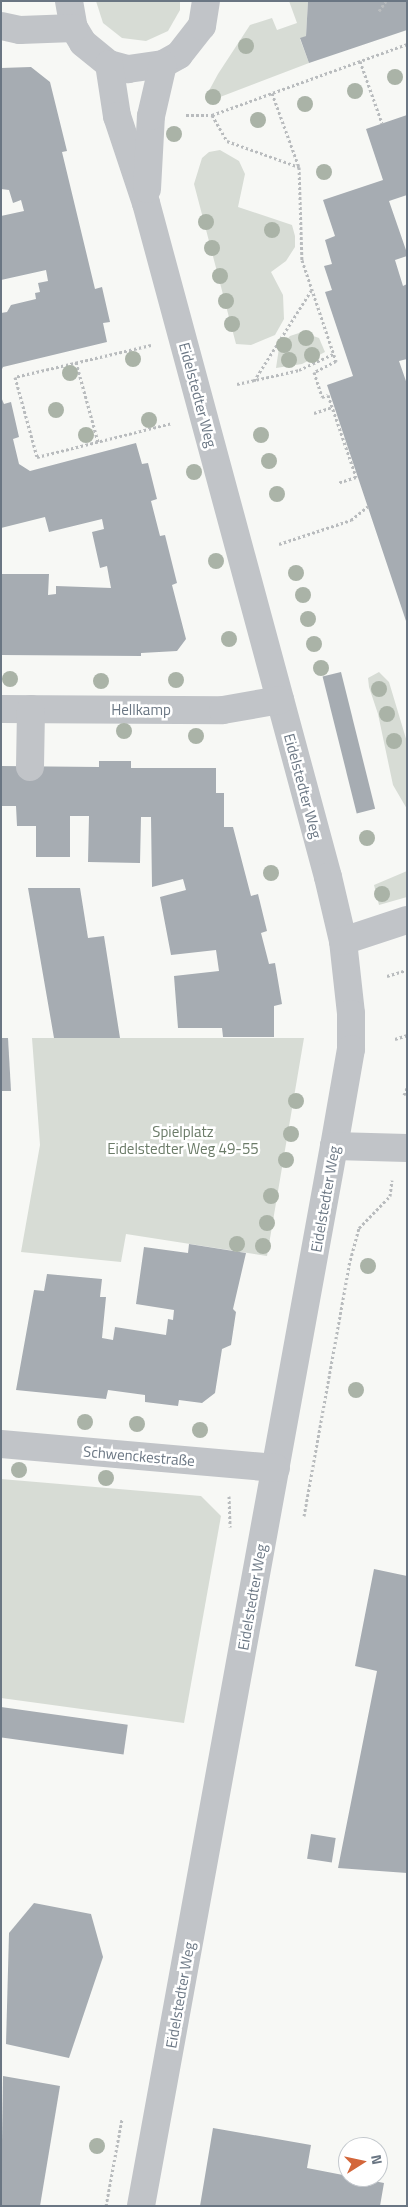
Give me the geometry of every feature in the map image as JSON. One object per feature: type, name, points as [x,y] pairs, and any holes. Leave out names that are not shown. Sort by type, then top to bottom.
[{"type":"street","points":[[69,1],[74,28],[83,43],[109,64],[128,69],[163,64],[179,55],[192,42],[202,26],[206,1]]},
{"type":"street","points":[[1,26],[20,30],[74,28]]},
{"type":"street","name":"Eidelstedter Weg","points":[[109,64],[118,116],[146,203],[343,941],[351,1005],[350,1049],[334,1146],[141,2206]]},
{"type":"street","name":"Eidelstedter Weg","points":[[146,203],[151,116],[163,64]]},
{"type":"street","name":"Hellkamp","points":[[1,709],[223,710],[280,700]]},
{"type":"street","points":[[30,767],[31,709]]},
{"type":"street","points":[[343,941],[407,920]]},
{"type":"street","points":[[334,1146],[407,1148]]},
{"type":"street","name":"Schwenckestraße","points":[[1,1444],[276,1468]]},
{"type":"path","points":[[379,11],[386,1]]},
{"type":"path","points":[[186,115],[212,115],[407,44]]},
{"type":"path","points":[[360,61],[382,123]]},
{"type":"path","points":[[272,93],[299,167],[302,260],[336,361],[314,372],[322,396],[328,395],[356,477],[338,483]]},
{"type":"path","points":[[212,115],[227,141],[299,167]]},
{"type":"path","points":[[254,381],[312,290]]},
{"type":"path","points":[[152,345],[15,377],[37,457],[172,423]]},
{"type":"path","points":[[238,384],[299,370],[333,354]]},
{"type":"path","points":[[76,362],[98,442]]},
{"type":"path","points":[[314,413],[332,407]]},
{"type":"path","points":[[279,544],[351,520],[368,506]]},
{"type":"path","points":[[387,976],[407,970]]},
{"type":"path","points":[[395,1039],[407,1035]]},
{"type":"path","points":[[404,1095],[407,1088]]},
{"type":"path","points":[[304,1516],[348,1265],[359,1228],[390,1196],[392,1183]]},
{"type":"path","points":[[228,1536],[231,1486]]},
{"type":"path","points":[[106,2206],[123,2114]]},
{"type":"green space","points":[[96,1],[180,1],[180,10],[168,31],[146,41],[122,38],[103,23]]},
{"type":"green space","points":[[289,1],[308,1],[306,36],[300,39],[309,63],[207,102],[205,98],[218,74],[250,25],[272,18],[277,30],[297,23]]},
{"type":"green space","points":[[220,150],[239,161],[245,174],[238,207],[292,225],[295,236],[295,247],[286,261],[271,272],[283,295],[284,319],[275,335],[251,345],[236,344],[194,184],[202,158],[209,152]]},
{"type":"green space","points":[[302,332],[319,338],[325,352],[302,364],[276,368],[279,348],[290,336]]},
{"type":"green space","points":[[379,672],[389,682],[407,742],[407,809],[393,785],[378,714],[369,687],[368,678]]},
{"type":"green space","points":[[407,871],[407,897],[379,905],[374,885]]},
{"type":"green space","name":"Spielplatz Eidelstedter Weg 49-55","points":[[32,1038],[304,1038],[267,1256],[126,1234],[121,1262],[21,1252],[40,1145]]},
{"type":"green space","points":[[1,1479],[201,1496],[221,1516],[184,1723],[1,1698]]},
{"type":"building","points":[[308,1],[407,1],[407,30],[309,63],[300,38],[306,36]]},
{"type":"building","points":[[31,67],[50,82],[67,151],[62,152],[95,289],[102,287],[110,322],[103,323],[107,342],[3,367],[1,371],[1,313],[7,312],[11,305],[36,299],[35,293],[40,292],[38,283],[48,281],[46,270],[1,280],[1,216],[24,211],[21,200],[13,203],[9,190],[1,189],[1,68]]},
{"type":"building","points":[[407,115],[407,195],[389,201],[407,253],[407,256],[395,260],[403,286],[407,284],[407,359],[399,361],[407,384],[406,621],[327,385],[353,376],[325,292],[332,290],[324,266],[332,264],[325,240],[335,236],[323,200],[383,180],[366,129]]},
{"type":"building","points":[[1,397],[4,404],[11,402],[19,437],[13,439],[19,464],[30,471],[136,443],[142,464],[148,463],[157,499],[151,501],[160,536],[165,535],[177,583],[172,585],[186,639],[177,651],[141,653],[141,656],[1,655],[1,574],[49,574],[48,595],[56,594],[56,586],[111,588],[107,566],[100,568],[92,532],[104,529],[102,519],[49,532],[45,517],[1,528]]},
{"type":"building","points":[[341,672],[375,809],[357,813],[323,677]]},
{"type":"building","points":[[99,761],[131,761],[131,768],[216,768],[216,793],[224,793],[224,827],[233,827],[251,896],[258,894],[267,931],[261,933],[269,964],[275,963],[282,1004],[274,1006],[274,1037],[223,1037],[222,1028],[178,1028],[174,976],[219,971],[216,950],[171,955],[160,897],[186,890],[183,879],[152,887],[151,817],[141,817],[140,863],[88,862],[89,816],[70,816],[70,857],[36,857],[36,826],[17,826],[16,806],[1,806],[1,766],[99,767]]},
{"type":"building","points":[[28,888],[80,888],[88,938],[104,936],[120,1038],[54,1038]]},
{"type":"building","points":[[1,1038],[8,1038],[11,1091],[1,1091]]},
{"type":"building","points":[[189,1244],[246,1253],[233,1309],[236,1312],[231,1345],[222,1349],[215,1393],[202,1403],[179,1400],[178,1406],[145,1402],[145,1395],[108,1390],[106,1399],[16,1390],[34,1290],[44,1291],[47,1274],[102,1279],[100,1297],[106,1297],[102,1338],[113,1340],[115,1327],[166,1335],[168,1319],[173,1320],[174,1310],[136,1304],[144,1247],[188,1253]]},
{"type":"building","points":[[374,1569],[407,1576],[407,1873],[338,1868],[377,1671],[355,1666]]},
{"type":"building","points":[[1,1707],[128,1725],[124,1755],[1,1737]]},
{"type":"building","points":[[311,1834],[336,1838],[332,1863],[307,1859]]},
{"type":"building","points":[[34,1903],[91,1914],[103,1957],[69,2058],[6,2044],[9,1933]]},
{"type":"building","points":[[3,2076],[60,2086],[40,2206],[1,2206]]},
{"type":"building","points":[[213,2128],[311,2145],[307,2168],[338,2174],[338,2187],[383,2187],[380,2206],[200,2206]]}]
